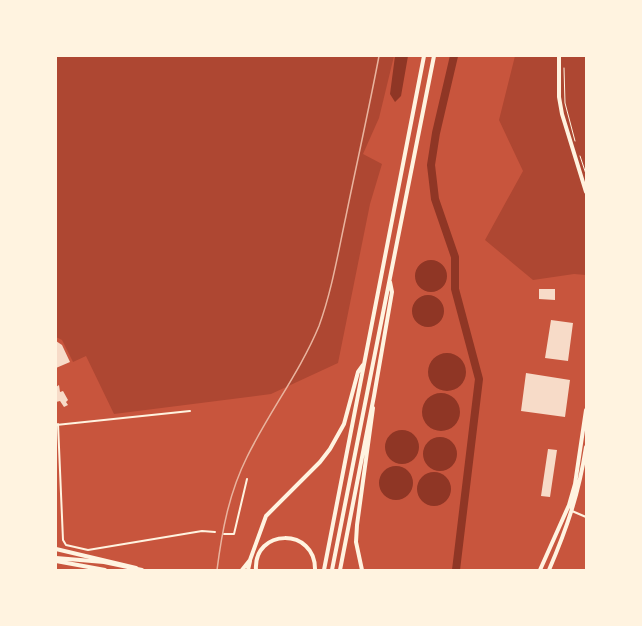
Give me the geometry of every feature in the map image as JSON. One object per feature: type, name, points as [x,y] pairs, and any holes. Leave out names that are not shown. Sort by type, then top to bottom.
[{"type":"main road","points":[[324,570],[424,56]]},
{"type":"main road","points":[[332,570],[434,56]]},
{"type":"main road","points":[[559,56],[559,97],[562,114],[586,192]]},
{"type":"main road","points":[[340,570],[392,292],[390,278]]},
{"type":"main road","points":[[248,570],[266,516],[330,449],[344,424],[358,372],[364,364]]},
{"type":"main road","points":[[362,570],[356,542],[357,525],[374,396]]},
{"type":"main road","points":[[540,570],[569,505],[575,484],[586,410]]},
{"type":"main road","points":[[549,570],[580,485],[586,447]]},
{"type":"main road","points":[[256,570],[256,558],[260,550],[274,540],[283,538],[293,538],[303,543],[313,558],[315,570]]},
{"type":"main road","points":[[554,539],[561,542]]},
{"type":"main road","points":[[551,544],[559,547]]},
{"type":"main road","points":[[56,549],[131,565],[142,570]]},
{"type":"main road","points":[[56,559],[104,562],[142,570]]},
{"type":"main road","points":[[56,559],[105,570]]},
{"type":"main road","points":[[242,570],[250,560]]},
{"type":"street","points":[[190,411],[56,424],[63,542],[66,545],[88,550],[202,531],[216,532]]},
{"type":"street","points":[[224,534],[234,534],[247,479]]},
{"type":"street","points":[[569,505],[572,511],[586,517]]},
{"type":"path","points":[[564,60],[566,103],[586,174]]},
{"type":"shaded area","points":[[56,56],[394,56],[379,118],[363,154],[382,164],[370,204],[338,363],[271,394],[114,414],[86,356],[73,362],[62,340],[56,337]]},
{"type":"shaded area","points":[[395,56],[408,56],[401,96],[395,102],[390,94]]},
{"type":"shaded area","points":[[515,56],[586,56],[586,275],[574,274],[533,280],[485,240],[523,171],[499,120]]},
{"type":"shaded area","points":[[431,260],[443,264],[447,276],[443,288],[431,292],[419,288],[415,276],[419,264]]},
{"type":"shaded area","points":[[428,295],[440,299],[444,311],[440,323],[428,327],[416,323],[412,311],[416,299]]},
{"type":"shaded area","points":[[447,353],[460,359],[466,372],[460,385],[447,391],[434,385],[428,372],[434,359]]},
{"type":"shaded area","points":[[441,393],[454,399],[460,412],[454,425],[441,431],[428,425],[422,412],[428,399]]},
{"type":"shaded area","points":[[402,430],[414,435],[419,447],[414,459],[402,464],[390,459],[385,447],[390,435]]},
{"type":"shaded area","points":[[440,437],[452,442],[457,454],[452,466],[440,471],[428,466],[423,454],[428,442]]},
{"type":"shaded area","points":[[396,466],[408,471],[413,483],[408,495],[396,500],[384,495],[379,483],[384,471]]},
{"type":"shaded area","points":[[434,472],[446,477],[451,489],[446,501],[434,506],[422,501],[417,489],[422,477]]},
{"type":"building","points":[[539,289],[555,289],[555,300],[539,299]]},
{"type":"building","points":[[551,320],[573,323],[568,361],[545,358]]},
{"type":"building","points":[[56,341],[62,345],[70,362],[56,368]]},
{"type":"building","points":[[526,373],[570,380],[565,417],[521,411]]},
{"type":"building","points":[[59,385],[60,392],[63,391],[68,400],[66,402],[68,405],[64,407],[60,401],[56,402],[56,387]]},
{"type":"building","points":[[548,449],[557,450],[550,497],[541,496]]},
{"type":"waterway","points":[[454,56],[431,165],[435,199],[455,257],[455,289],[479,379],[456,570]]},
{"type":"railway","points":[[217,570],[227,512],[235,484],[256,440],[303,360],[324,312],[379,56]]}]
